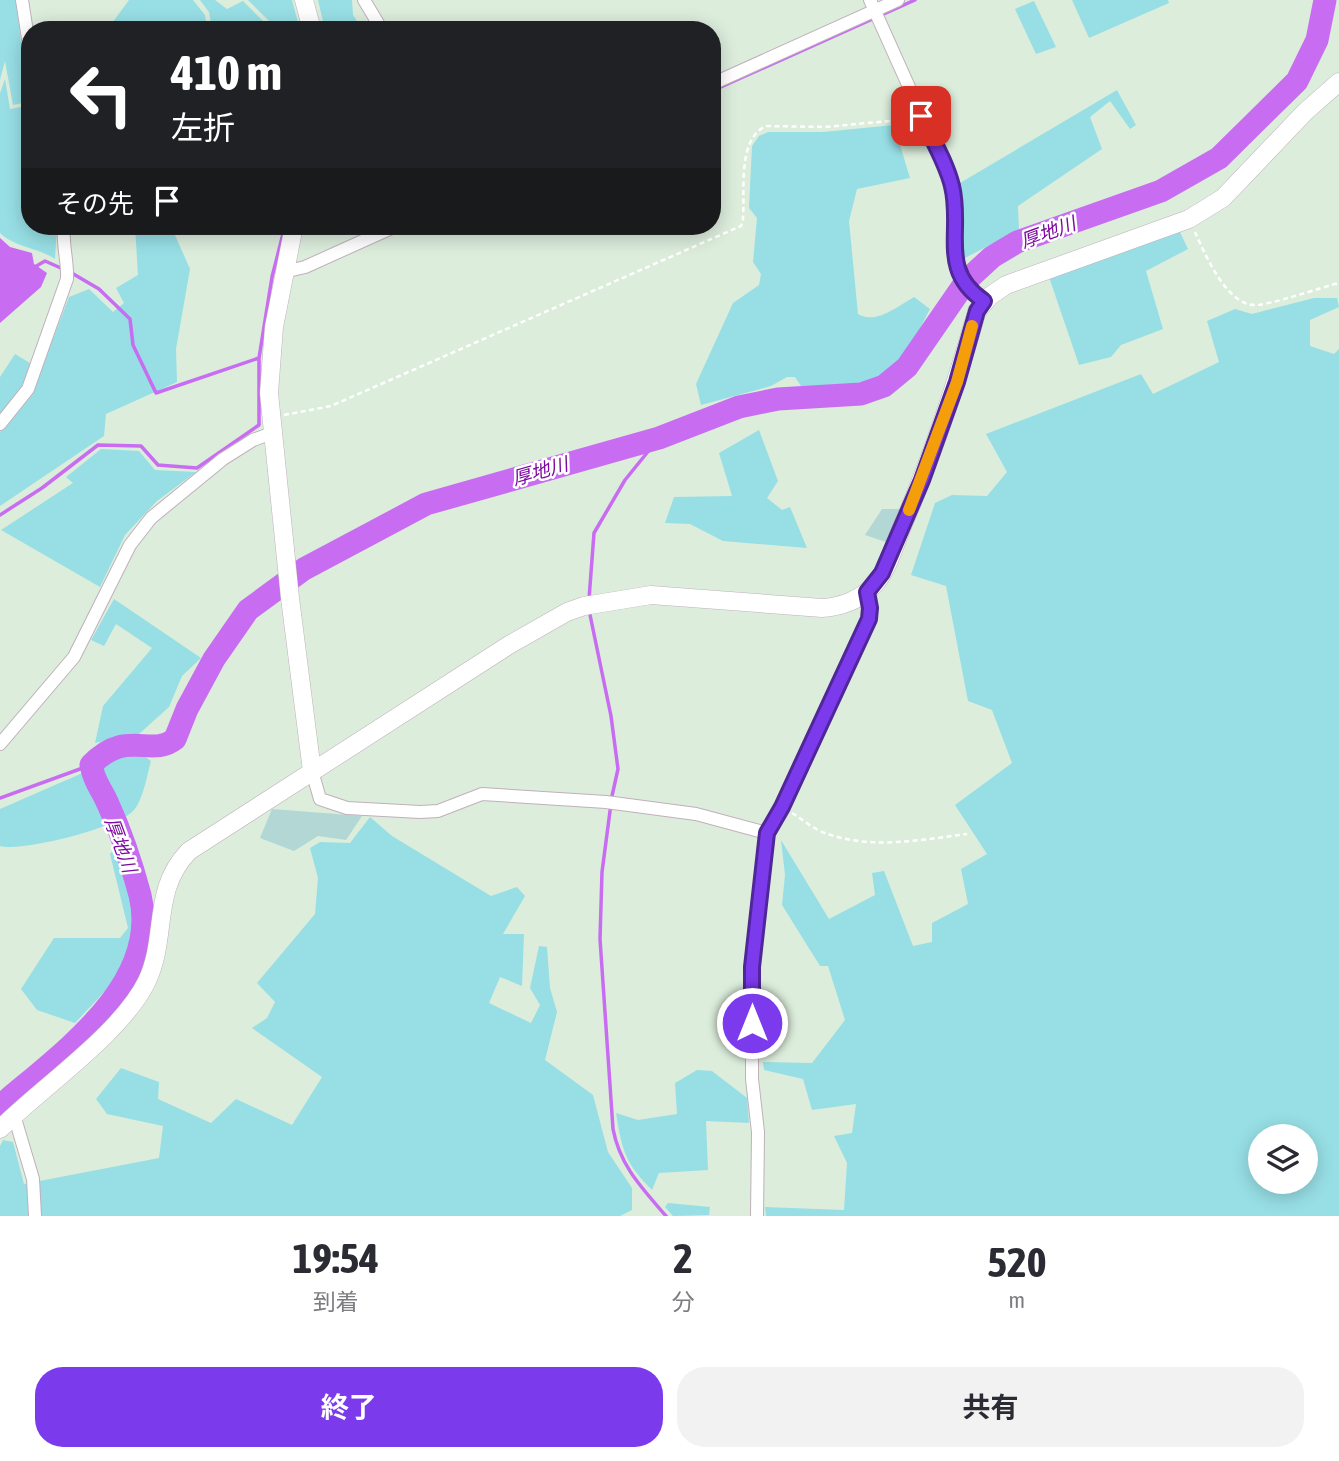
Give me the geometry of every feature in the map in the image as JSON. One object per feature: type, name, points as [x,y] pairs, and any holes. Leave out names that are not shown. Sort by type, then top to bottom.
[{"type":"street","points":[[22,0],[25,21]]},
{"type":"street","points":[[304,0],[310,21]]},
{"type":"street","points":[[364,0],[377,21]]},
{"type":"street","points":[[721,80],[898,0]]},
{"type":"street","points":[[0,1129],[115,1024],[133,1003],[147,981],[155,958],[164,893],[179,861],[189,851],[509,645],[567,612],[651,596],[829,607],[851,601],[867,592],[882,573],[922,480],[957,382],[977,311],[978,297],[958,275],[953,189],[874,11]]},
{"type":"street","points":[[978,297],[1041,271],[1189,219],[1223,198],[1305,112],[1339,82]]},
{"type":"street","points":[[0,424],[28,389],[67,279],[68,265],[63,235]]},
{"type":"street","points":[[292,235],[269,369],[271,424],[312,771],[320,799],[347,808],[419,812],[438,810],[482,793],[611,803],[695,814],[767,833]]},
{"type":"street","points":[[284,272],[305,267],[376,235]]},
{"type":"street","points":[[0,744],[74,657],[130,545],[152,519],[223,459],[253,440],[271,424]]},
{"type":"street","points":[[757,1216],[758,1132],[752,1079],[752,967],[767,833],[782,807],[869,619],[867,592]]},
{"type":"street","points":[[14,1115],[33,1179],[35,1216]]},
{"type":"path","points":[[721,235],[741,226],[747,146],[757,130],[766,126],[825,127],[902,121],[921,116]]},
{"type":"path","points":[[1189,219],[1210,263],[1235,298],[1254,305],[1339,283]]},
{"type":"path","points":[[271,424],[331,406],[720,235]]},
{"type":"path","points":[[782,807],[823,832],[865,842],[912,841],[967,834]]},
{"type":"shaded area","points":[[0,0],[16,0],[21,42],[21,103],[13,105],[5,61],[0,80]]},
{"type":"shaded area","points":[[129,0],[193,0],[205,15],[206,21],[114,21]]},
{"type":"shaded area","points":[[200,0],[215,0],[227,9],[243,1],[263,21],[210,21],[209,12]]},
{"type":"shaded area","points":[[248,0],[292,0],[298,21],[269,21]]},
{"type":"shaded area","points":[[318,0],[352,0],[353,15],[357,21],[323,21]]},
{"type":"shaded area","points":[[1072,0],[1168,0],[1169,3],[1089,38]]},
{"type":"shaded area","points":[[1034,1],[1056,47],[1036,54],[1015,9]]},
{"type":"shaded area","points":[[5,79],[10,109],[21,107],[21,235],[56,235],[55,259],[13,242],[0,233],[0,93]]},
{"type":"shaded area","points":[[1117,90],[1136,125],[1130,129],[1110,101],[1090,117],[1102,149],[1018,206],[1019,230],[961,260],[960,183]]},
{"type":"shaded area","points":[[894,125],[910,178],[857,189],[849,221],[858,314],[865,317],[879,316],[914,297],[930,309],[896,369],[872,384],[832,389],[803,389],[795,377],[787,377],[771,386],[701,405],[696,384],[733,303],[759,285],[761,274],[753,262],[757,218],[749,208],[752,146],[759,136],[768,132],[823,132]]},
{"type":"shaded area","points":[[1180,232],[1188,249],[1146,271],[1163,329],[1121,345],[1111,357],[1079,365],[1049,277]]},
{"type":"shaded area","points":[[136,235],[175,235],[190,269],[176,349],[177,382],[106,414],[104,436],[0,506],[0,432],[31,396],[69,297],[89,289],[113,312],[124,303],[116,288],[138,275]]},
{"type":"shaded area","points":[[0,238],[10,247],[32,253],[34,264],[47,273],[41,287],[0,323]]},
{"type":"shaded area","points":[[1314,298],[1337,298],[1339,307],[1310,320],[1310,346],[1334,354],[1339,349],[1339,1216],[766,1216],[765,1207],[844,1210],[847,1163],[834,1136],[852,1133],[856,1104],[812,1110],[803,1079],[764,1070],[763,1062],[812,1063],[845,1020],[828,966],[820,966],[782,905],[785,875],[781,840],[829,919],[875,895],[872,873],[884,871],[913,946],[932,942],[932,923],[968,904],[961,869],[987,854],[955,805],[1012,763],[992,710],[968,701],[946,586],[911,575],[935,503],[952,495],[987,496],[1007,472],[986,434],[1141,374],[1153,394],[1219,362],[1207,321],[1235,309],[1252,314]]},
{"type":"shaded area","points":[[15,354],[30,363],[22,391],[0,418],[0,377]]},
{"type":"shaded area","points":[[759,430],[778,481],[767,498],[782,510],[790,507],[807,548],[723,541],[690,524],[665,523],[674,497],[732,496],[719,453]]},
{"type":"shaded area","points":[[101,449],[139,451],[155,470],[196,472],[157,501],[125,535],[100,587],[1,530],[73,483],[66,477]]},
{"type":"shaded area","points":[[882,509],[900,509],[889,543],[865,535]]},
{"type":"shaded area","points":[[114,599],[201,658],[182,676],[169,707],[139,734],[95,743],[103,706],[152,648],[116,624],[104,646],[91,640]]},
{"type":"shaded area","points":[[144,756],[151,761],[142,794],[133,811],[124,818],[90,831],[48,842],[0,846],[0,809],[117,758]]},
{"type":"shaded area","points":[[272,809],[362,816],[346,840],[318,836],[294,851],[260,838]]},
{"type":"shaded area","points":[[370,817],[392,836],[491,896],[517,887],[525,896],[503,934],[524,934],[522,986],[500,977],[489,1003],[531,1023],[540,1005],[530,988],[539,946],[547,947],[550,988],[557,1012],[545,1060],[593,1095],[608,1152],[632,1188],[632,1210],[620,1216],[0,1216],[0,1146],[3,1140],[13,1142],[24,1184],[159,1158],[163,1126],[107,1114],[96,1099],[121,1068],[159,1082],[158,1099],[211,1123],[236,1099],[292,1125],[322,1077],[252,1028],[267,1018],[275,1002],[257,983],[315,914],[318,878],[310,848],[320,842],[350,843]]},
{"type":"shaded area","points":[[115,848],[127,872],[137,910],[137,930],[126,963],[75,1023],[37,1010],[21,989],[54,938],[120,938],[128,928],[110,854]]},
{"type":"shaded area","points":[[697,1070],[712,1071],[747,1098],[749,1123],[706,1121],[708,1170],[659,1173],[652,1190],[630,1164],[620,1137],[616,1113],[638,1120],[677,1114],[675,1083]]},
{"type":"shaded area","points":[[668,1203],[710,1207],[709,1215],[673,1216],[665,1207]]},
{"type":"waterway","points":[[721,87],[915,0]]},
{"type":"waterway","name":"厚地川","points":[[0,1106],[76,1041],[121,988],[136,959],[143,928],[140,895],[122,837],[91,765],[116,748],[157,746],[175,739],[187,709],[214,659],[248,610],[304,569],[426,504],[659,438],[739,407],[778,399],[861,394],[884,386],[907,367],[967,280],[992,257],[1017,242],[1161,191],[1219,158],[1297,81],[1317,40],[1325,0]]},
{"type":"waterway","points":[[70,272],[99,289],[130,319],[133,345],[156,393],[259,358],[272,277],[283,235]]},
{"type":"waterway","points":[[33,268],[45,261],[63,269]]},
{"type":"waterway","points":[[0,515],[42,488],[98,445],[141,446],[158,465],[197,468],[259,425],[259,358]]},
{"type":"waterway","points":[[589,599],[594,533],[625,480],[659,438]]},
{"type":"waterway","points":[[589,610],[611,716],[618,769],[602,872],[600,939],[613,1129],[627,1165],[666,1216]]},
{"type":"waterway","points":[[0,798],[91,765]]},
{"type":"slow traffic","points":[[909,510],[957,382],[972,326]]},
{"type":"route","points":[[752,1023],[752,967],[767,833],[782,807],[869,619],[867,592],[882,573],[922,480],[957,382],[977,311],[984,301],[972,293],[958,275],[953,189],[921,116]]}]
